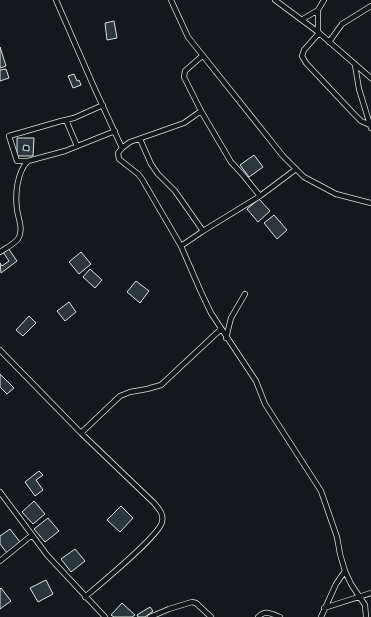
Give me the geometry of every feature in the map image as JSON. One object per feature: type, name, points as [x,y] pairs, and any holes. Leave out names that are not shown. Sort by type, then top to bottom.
[{"type":"street","points":[[56,0],[122,148]]},
{"type":"street","points":[[171,0],[188,37],[202,56],[267,137],[296,169],[304,177],[336,194],[371,203]]},
{"type":"street","points":[[275,0],[319,32],[371,78]]},
{"type":"street","points":[[302,19],[318,10],[324,0]]},
{"type":"street","points":[[329,42],[342,24],[371,6]]},
{"type":"street","points":[[318,10],[319,32],[304,50],[302,56],[306,63],[354,114],[361,121],[370,126]]},
{"type":"street","points":[[202,56],[187,68],[184,74],[201,111],[231,162],[260,196]]},
{"type":"street","points":[[355,65],[359,89],[370,126]]},
{"type":"street","points":[[103,105],[74,118],[9,136],[17,161],[28,161],[65,152],[115,131]]},
{"type":"street","points":[[201,111],[184,123],[130,142],[118,153],[118,158],[142,179],[181,246],[201,292],[226,338],[256,381],[265,404],[321,490],[337,537],[345,571],[365,605],[366,617]]},
{"type":"street","points":[[66,120],[77,146]]},
{"type":"street","points":[[140,139],[151,164],[158,174],[176,191],[203,232]]},
{"type":"street","points":[[0,252],[18,239],[22,230],[17,210],[16,195],[23,166],[28,161]]},
{"type":"street","points":[[181,246],[260,196],[296,169]]},
{"type":"street","points":[[226,338],[231,318],[245,294]]},
{"type":"street","points":[[81,433],[120,396],[130,392],[161,385],[221,329]]},
{"type":"street","points":[[0,350],[81,433],[154,503],[161,512],[162,522],[157,532],[132,557],[86,597]]},
{"type":"street","points":[[0,492],[47,555],[105,617]]},
{"type":"street","points":[[0,561],[32,535]]},
{"type":"street","points":[[321,617],[338,578],[345,571]]},
{"type":"street","points":[[324,608],[371,593]]},
{"type":"street","points":[[150,617],[192,602],[196,603],[211,617]]},
{"type":"street","points":[[258,617],[262,613],[267,612],[280,617]]},
{"type":"building","points":[[114,21],[117,38],[107,40],[105,23]]},
{"type":"building","points":[[0,47],[6,66],[0,68]]},
{"type":"building","points":[[6,69],[9,78],[0,81],[0,70]]},
{"type":"building","points":[[74,74],[77,81],[79,80],[81,85],[73,88],[68,76]]},
{"type":"building","points":[[17,138],[34,138],[33,156],[17,156]],"holes":[[[24,145],[29,146],[29,151],[23,150]]]},
{"type":"building","points":[[254,155],[263,167],[249,177],[240,165]]},
{"type":"building","points":[[259,199],[270,211],[258,222],[247,209]]},
{"type":"building","points":[[274,215],[287,230],[277,239],[264,223]]},
{"type":"building","points":[[8,248],[17,261],[1,273],[0,263],[2,266],[9,261],[3,252]]},
{"type":"building","points":[[81,252],[91,264],[79,274],[69,262]]},
{"type":"building","points":[[90,269],[102,280],[95,288],[83,277]]},
{"type":"building","points":[[136,281],[149,291],[140,303],[127,292]]},
{"type":"building","points":[[69,302],[76,312],[65,321],[57,311]]},
{"type":"building","points":[[29,316],[36,323],[23,336],[16,330]]},
{"type":"building","points":[[0,374],[14,388],[7,394],[0,387]]},
{"type":"building","points":[[39,471],[43,475],[36,480],[43,490],[35,496],[25,482]]},
{"type":"building","points":[[34,501],[45,514],[33,524],[22,512]]},
{"type":"building","points":[[121,506],[133,518],[120,532],[107,520]]},
{"type":"building","points":[[48,518],[59,531],[45,542],[34,529]]},
{"type":"building","points":[[10,529],[20,542],[7,553],[0,544],[0,536]]},
{"type":"building","points":[[75,549],[85,561],[71,572],[61,559]]},
{"type":"building","points":[[46,580],[53,594],[38,602],[30,588]]},
{"type":"building","points":[[1,588],[11,601],[0,609],[0,589]]},
{"type":"building","points":[[122,603],[135,615],[132,617],[114,617],[111,615]]},
{"type":"building","points":[[150,607],[153,611],[145,617],[138,617],[137,615]]}]
